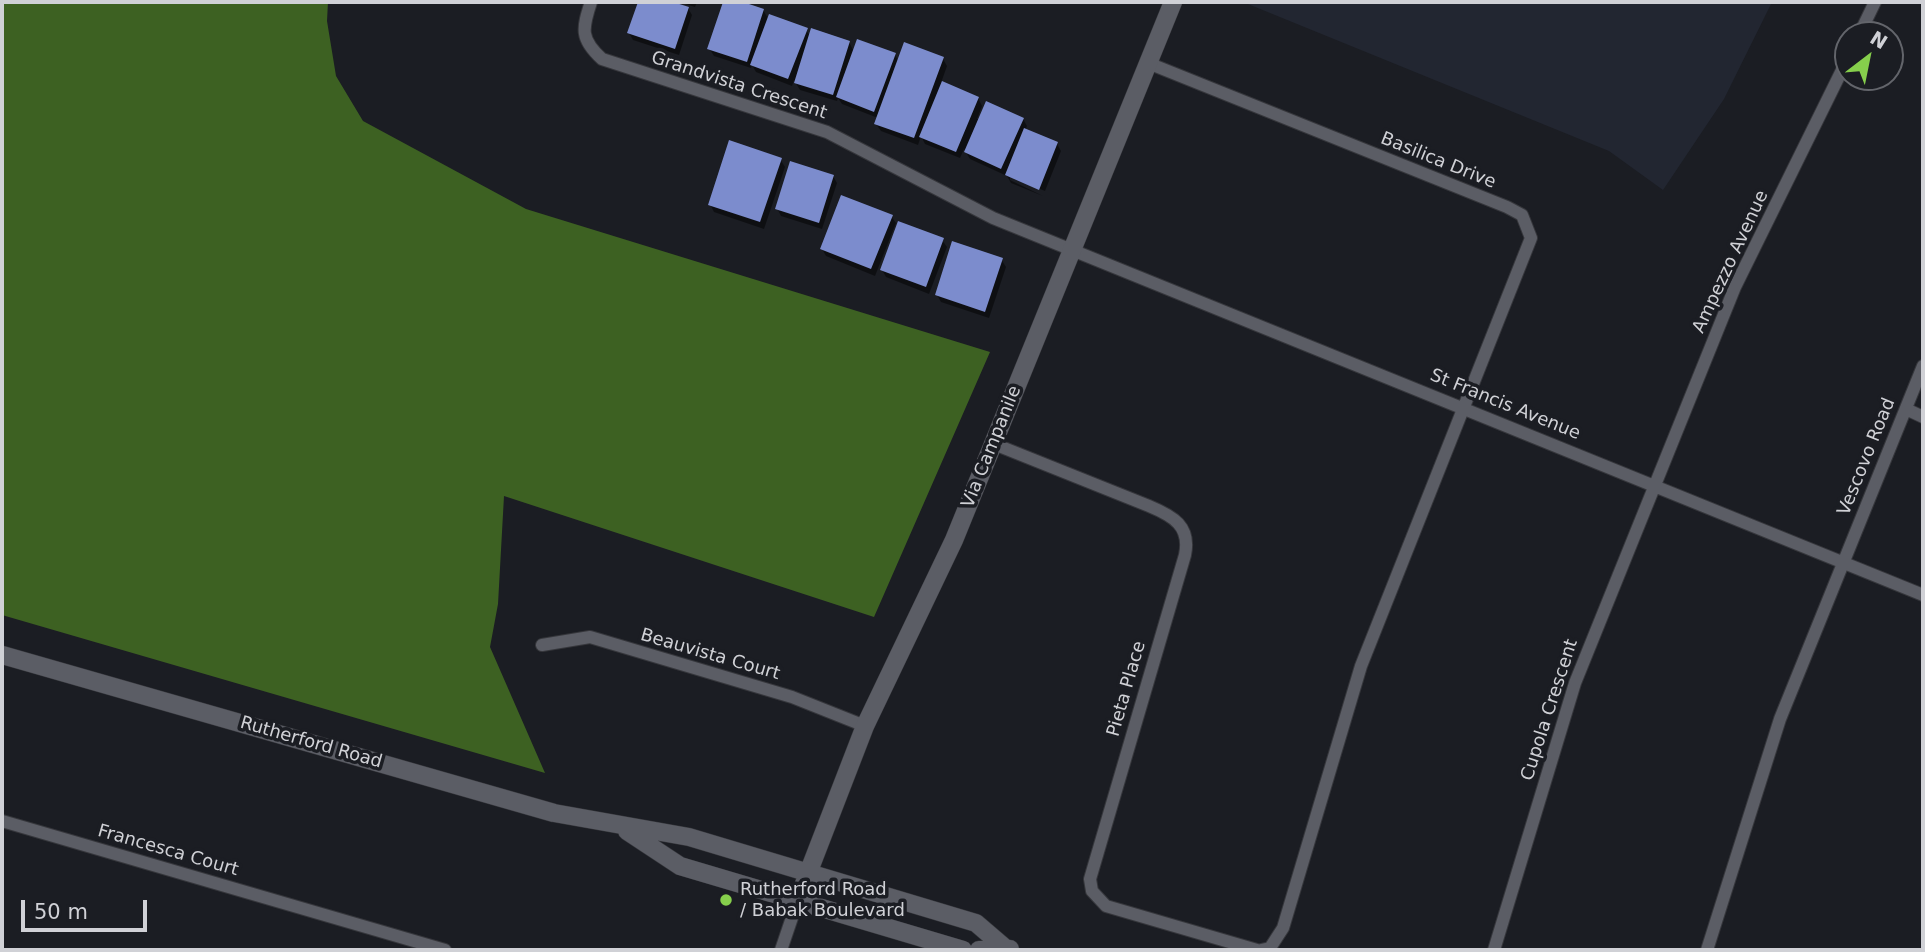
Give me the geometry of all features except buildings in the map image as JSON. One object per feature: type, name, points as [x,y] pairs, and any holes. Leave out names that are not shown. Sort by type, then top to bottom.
[{"type":"main road","name":"Via Campanile","points":[[802,887],[865,726],[943,563],[994,444],[1173,2]]},
{"type":"main road","name":"Rutherford Road","points":[[2,655],[554,813],[689,837],[802,887],[962,950]]},
{"type":"main road","name":"Rutherford Road","points":[[621,827],[680,866],[802,887],[976,923],[1010,949]]},
{"type":"main road","name":"Rutherford Road","points":[[979,950],[1010,949]]},
{"type":"street","name":"Grandvista Crescent","points":[[591,2],[584,30],[587,45],[602,59],[827,132],[970,208],[1072,250]]},
{"type":"street","points":[[1866,21],[1875,2]]},
{"type":"street","name":"Basilica Drive","points":[[1148,63],[1522,215],[1531,238],[1465,408]]},
{"type":"street","name":"Ampezzo Avenue","points":[[1654,485],[1735,287],[1834,86]]},
{"type":"street","name":"St Francis Avenue","points":[[1072,250],[1923,595]]},
{"type":"street","name":"Vescovo Road","points":[[1843,561],[1923,366]]},
{"type":"street","name":"Pieta Place","points":[[994,444],[1149,506],[1172,516],[1182,524],[1188,540],[1185,555],[1090,879],[1092,891],[1106,906],[1259,950],[1270,948],[1283,928],[1361,666],[1465,408]]},
{"type":"street","points":[[1906,409],[1923,416]]},
{"type":"street","name":"Cupola Crescent","points":[[1494,950],[1574,683],[1654,485]]},
{"type":"street","points":[[1707,950],[1765,760],[1843,561]]},
{"type":"street","name":"Beauvista Court","points":[[542,645],[590,637],[792,697],[865,726]]},
{"type":"street","name":"Francesca Court","points":[[2,821],[445,950]]},
{"type":"street","points":[[781,950],[802,887]]},
{"type":"shaded area","points":[[1243,2],[1772,2],[1724,99],[1663,190],[1609,151]]},
{"type":"green space","points":[[2,2],[328,2],[327,21],[336,76],[363,121],[526,209],[990,352],[874,617],[504,496],[498,604],[490,647],[545,773],[2,615]]},
{"type":"place","name":"Rutherford Road / Babak Boulevard","points":[[726,900]]}]
